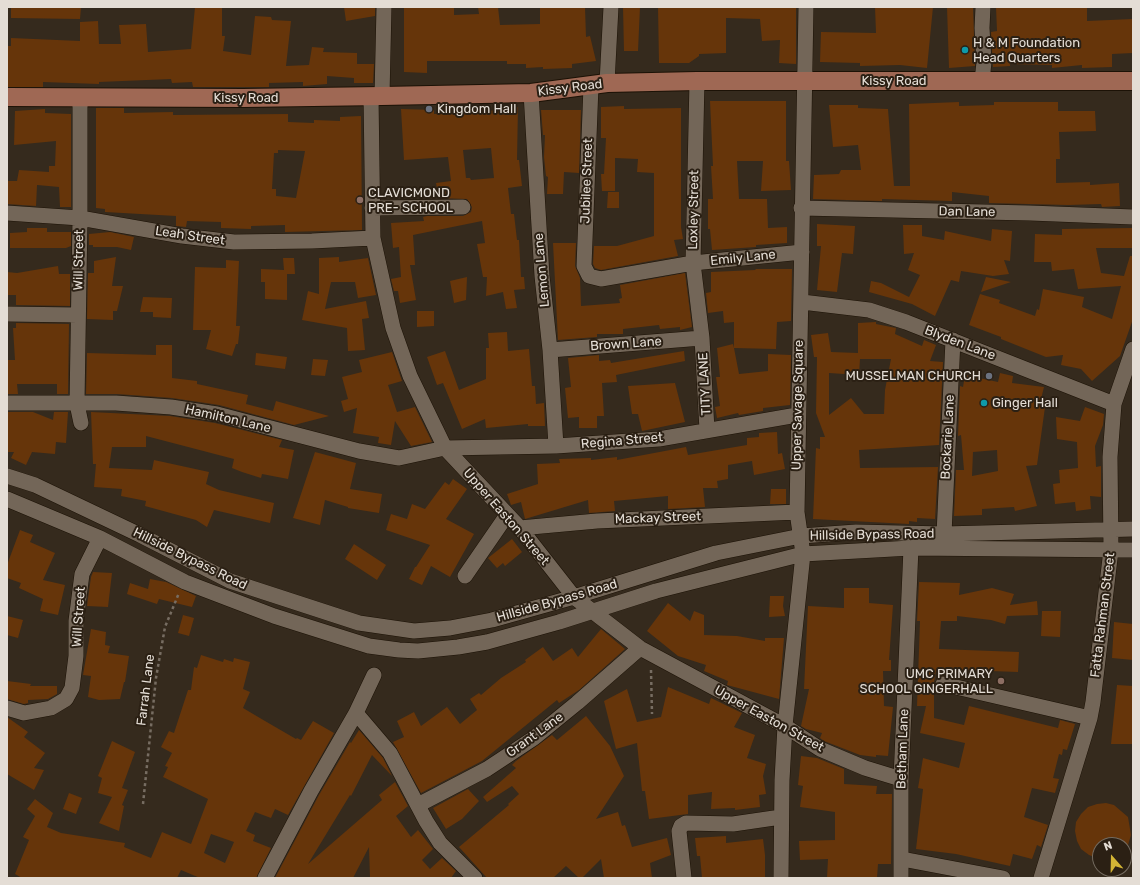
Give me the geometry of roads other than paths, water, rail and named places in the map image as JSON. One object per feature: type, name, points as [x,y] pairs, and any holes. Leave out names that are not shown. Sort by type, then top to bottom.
[{"type":"main road","name":"Kissy Road","points":[[7,97],[377,96],[531,93],[599,84],[697,81],[1133,81]]},
{"type":"street","name":"Upper Easton Street","points":[[384,7],[377,96],[372,208],[373,238],[393,328],[410,376],[445,448],[520,528],[574,597],[645,651],[785,726],[820,750],[865,768],[901,779]]},
{"type":"street","name":"Jubilee Street","points":[[589,276],[584,266],[599,84],[611,7]]},
{"type":"street","name":"Upper Savage Square","points":[[781,878],[781,817],[785,726],[804,554],[796,512],[798,345],[802,302],[801,208],[806,7]]},
{"type":"street","points":[[982,81],[984,62],[983,7]]},
{"type":"street","name":"Loxley Street","points":[[697,81],[693,263],[702,338]]},
{"type":"street","name":"Lemon Lane","points":[[531,93],[542,276],[550,350],[556,446]]},
{"type":"street","name":"Will Street","points":[[80,97],[77,404],[81,423]]},
{"type":"street","points":[[372,208],[463,207]]},
{"type":"street","name":"Dan Lane","points":[[801,208],[1030,213],[1133,217]]},
{"type":"street","name":"Leah Street","points":[[7,213],[80,218],[182,236],[234,242],[312,241],[373,238]]},
{"type":"street","name":"Emily Lane","points":[[589,276],[600,279],[693,263],[802,252]]},
{"type":"street","name":"Blyden Lane","points":[[802,302],[869,310],[906,322],[1114,404]]},
{"type":"street","points":[[7,314],[78,315]]},
{"type":"street","name":"Brown Lane","points":[[550,350],[702,338]]},
{"type":"street","name":"TITY LANE","points":[[702,338],[707,430]]},
{"type":"street","name":"Bockarie Lane","points":[[944,534],[953,340]]},
{"type":"street","name":"Fatta Rahman Street","points":[[1041,878],[1090,718],[1111,550],[1112,530],[1110,457],[1114,404],[1133,349]]},
{"type":"street","name":"Hamilton Lane","points":[[7,403],[116,404],[171,407],[217,414],[359,452],[399,458],[445,448]]},
{"type":"street","name":"Regina Street","points":[[445,448],[556,446],[659,438],[797,415]]},
{"type":"street","name":"Hillside Bypass Road","points":[[7,476],[35,485],[140,535],[230,581],[359,623],[414,631],[450,628],[492,620],[574,597],[716,553],[801,536],[856,532],[944,534],[1133,529]]},
{"type":"street","name":"Hillside Bypass Road","points":[[7,499],[100,538],[184,582],[274,616],[370,646],[418,651],[458,647],[487,642],[593,612],[656,591],[804,554],[910,548],[1133,550]]},
{"type":"street","name":"Mackay Street","points":[[520,528],[598,521],[796,512]]},
{"type":"street","points":[[465,576],[507,515]]},
{"type":"street","name":"Will Street","points":[[7,708],[24,713],[51,708],[66,699],[72,688],[76,656],[76,621],[82,574],[100,538]]},
{"type":"street","name":"Betham Lane","points":[[901,878],[901,779],[910,548]]},
{"type":"street","name":"Grant Lane","points":[[418,805],[487,769],[534,738],[645,651]]},
{"type":"street","points":[[265,878],[311,791],[356,713],[374,675]]},
{"type":"street","points":[[943,684],[1090,718]]},
{"type":"street","points":[[356,713],[390,753],[426,821],[440,843],[466,875]]},
{"type":"street","points":[[684,878],[679,831],[681,826],[686,823],[733,824],[781,817]]},
{"type":"street","points":[[902,859],[1003,878]]},
{"type":"place","name":"H & M Foundation Head Quarters","points":[[965,50]]},
{"type":"place","name":"Kingdom Hall","points":[[429,109]]},
{"type":"place","name":"CLAVICMOND PRE- SCHOOL","points":[[360,200]]},
{"type":"place","name":"MUSSELMAN CHURCH","points":[[989,376]]},
{"type":"place","name":"Ginger Hall","points":[[984,403]]},
{"type":"place","name":"UMC PRIMARY SCHOOL GINGERHALL","points":[[1001,681]]}]
